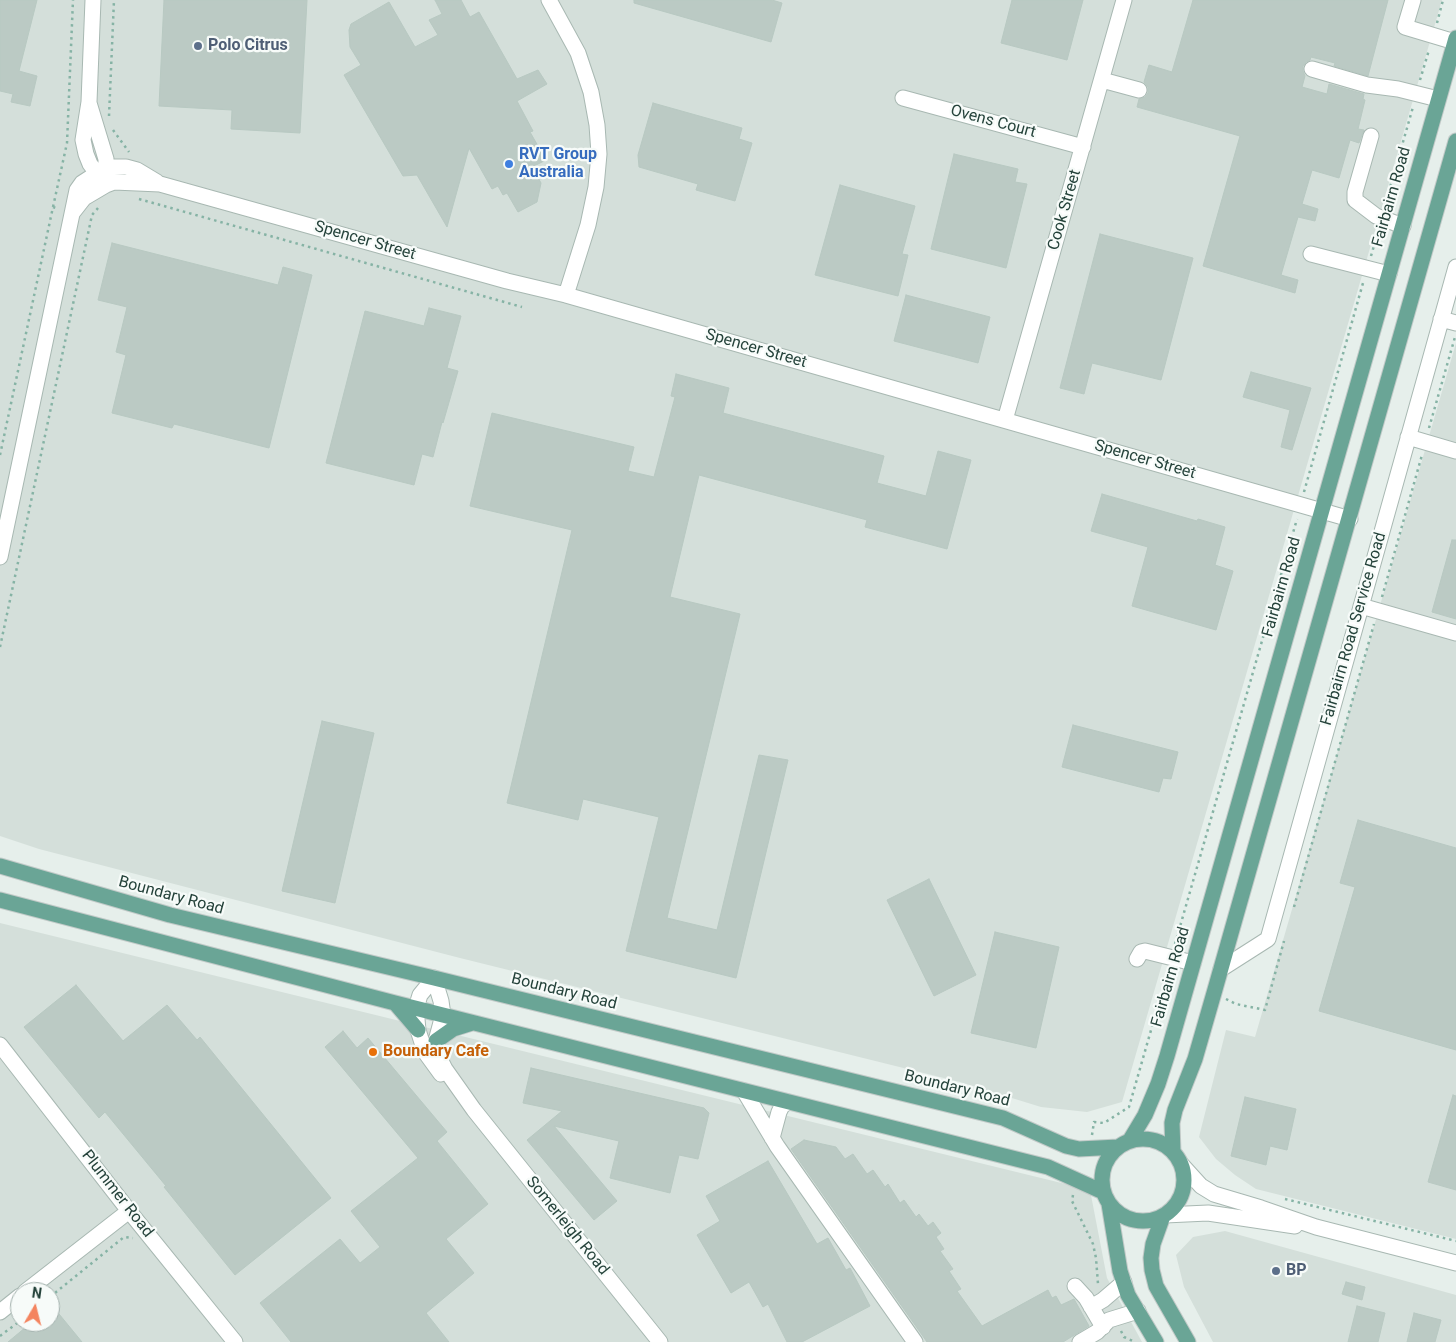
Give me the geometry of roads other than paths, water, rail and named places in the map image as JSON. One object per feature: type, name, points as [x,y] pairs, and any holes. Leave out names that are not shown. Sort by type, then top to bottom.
[{"type":"main road","name":"Fairbairn Road","points":[[1124,1144],[1145,1115],[1158,1084],[1456,40]]},
{"type":"main road","points":[[0,900],[395,1003],[1048,1167],[1106,1198],[1120,1214],[1134,1220],[1149,1221],[1164,1215],[1174,1208],[1182,1192],[1184,1178],[1177,1158],[1172,1123],[1175,1110],[1195,1059],[1456,141]]},
{"type":"main road","name":"Boundary Road","points":[[0,866],[170,915],[1003,1118],[1066,1146],[1091,1149],[1124,1144]]},
{"type":"main road","points":[[395,1003],[418,1030]]},
{"type":"main road","points":[[436,1041],[453,1029],[474,1023]]},
{"type":"main road","points":[[1156,1342],[1128,1295],[1120,1272],[1102,1180],[1104,1167],[1109,1156],[1124,1144],[1142,1138],[1163,1144],[1177,1158]]},
{"type":"main road","points":[[1164,1215],[1153,1244],[1152,1270],[1156,1286],[1188,1342]]},
{"type":"street","points":[[93,0],[89,102],[84,140],[90,164],[103,176]]},
{"type":"street","points":[[549,0],[578,53],[591,92],[597,124],[596,187],[588,225],[566,295]]},
{"type":"street","name":"Cook Street","points":[[1005,420],[1124,0]]},
{"type":"street","points":[[1413,0],[1405,27],[1456,40]]},
{"type":"street","points":[[1312,69],[1367,85],[1398,89],[1438,99]]},
{"type":"street","points":[[1102,80],[1139,90]]},
{"type":"street","name":"Ovens Court","points":[[903,98],[1083,147]]},
{"type":"street","points":[[1371,136],[1355,192],[1355,200],[1382,218],[1403,226]]},
{"type":"street","name":"Spencer Street","points":[[0,557],[73,212],[112,167],[126,167],[137,170],[160,184]]},
{"type":"street","name":"Spencer Street","points":[[103,176],[114,182],[160,184],[507,281],[566,295],[1350,519]]},
{"type":"street","points":[[1311,254],[1389,274]]},
{"type":"street","name":"Fairbairn Road Service Road","points":[[1221,969],[1268,939],[1408,437],[1449,321],[1456,267]]},
{"type":"street","points":[[1408,437],[1456,451]]},
{"type":"street","points":[[1361,606],[1456,633]]},
{"type":"street","points":[[1137,959],[1140,952],[1144,950],[1194,963]]},
{"type":"street","points":[[416,1008],[420,995],[434,978]]},
{"type":"street","points":[[434,978],[442,1001],[443,1015],[436,1041]]},
{"type":"street","name":"Somerleigh Road","points":[[416,1008],[418,1030],[425,1052],[434,1066],[474,1110]]},
{"type":"street","name":"Somerleigh Road","points":[[436,1041],[440,1059],[445,1069],[474,1110],[660,1342]]},
{"type":"street","name":"Plummer Road","points":[[0,1045],[235,1342]]},
{"type":"street","points":[[744,1091],[772,1138],[915,1342]]},
{"type":"street","points":[[772,1138],[779,1112],[782,1106],[788,1102]]},
{"type":"street","points":[[1177,1158],[1201,1186],[1214,1194],[1316,1227],[1456,1263]]},
{"type":"street","points":[[39,1282],[130,1210]]},
{"type":"street","points":[[1164,1215],[1208,1213],[1281,1225],[1316,1227]]},
{"type":"street","points":[[1097,1304],[1124,1282]]},
{"type":"street","points":[[1075,1286],[1086,1298],[1097,1304],[1108,1322]]},
{"type":"street","points":[[0,1312],[10,1304]]},
{"type":"street","points":[[1080,1342],[1097,1332],[1108,1322],[1138,1311]]},
{"type":"place","name":"Polo Citrus","points":[[198,46]]},
{"type":"place","name":"RVT Group Australia","points":[[509,164]]},
{"type":"place","name":"Boundary Cafe","points":[[373,1052]]},
{"type":"place","name":"BP","points":[[1276,1271]]}]
